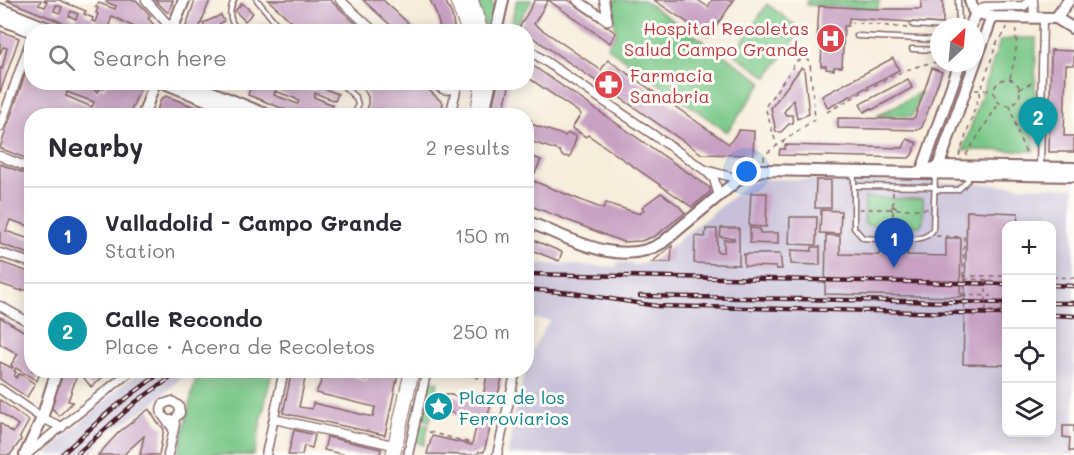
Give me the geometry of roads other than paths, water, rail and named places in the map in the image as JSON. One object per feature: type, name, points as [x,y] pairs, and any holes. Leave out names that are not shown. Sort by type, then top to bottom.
[{"type":"main road","points":[[457,0],[467,24]]},
{"type":"main road","points":[[469,0],[478,24]]},
{"type":"main road","points":[[470,108],[473,90]]},
{"type":"main road","points":[[478,108],[482,90]]},
{"type":"main road","points":[[401,455],[411,378]]},
{"type":"main road","points":[[391,450],[405,418],[417,378]]},
{"type":"street","points":[[146,0],[166,24]]},
{"type":"street","points":[[175,24],[184,0]]},
{"type":"street","points":[[340,0],[366,24]]},
{"type":"street","points":[[464,24],[469,0]]},
{"type":"street","points":[[577,0],[608,21],[604,0]]},
{"type":"street","points":[[970,0],[973,18]]},
{"type":"street","points":[[974,18],[984,7],[1024,6],[1031,0],[1039,19],[1042,76],[1042,168]]},
{"type":"street","points":[[1056,18],[1069,0]]},
{"type":"street","points":[[499,24],[502,2]]},
{"type":"street","points":[[0,9],[26,24]]},
{"type":"street","points":[[984,20],[1056,18],[1074,29]]},
{"type":"street","points":[[0,19],[24,26]]},
{"type":"street","points":[[984,39],[991,20]]},
{"type":"street","points":[[534,53],[705,170],[714,179],[719,196]]},
{"type":"street","points":[[0,127],[24,59]]},
{"type":"street","points":[[921,173],[957,72]]},
{"type":"street","points":[[938,169],[972,72]]},
{"type":"street","points":[[146,108],[152,90]]},
{"type":"street","points":[[182,90],[226,108]]},
{"type":"street","points":[[210,90],[252,108]]},
{"type":"street","points":[[452,108],[456,90]]},
{"type":"street","points":[[486,108],[490,90]]},
{"type":"street","points":[[0,156],[24,166]]},
{"type":"street","points":[[534,224],[601,250],[633,254],[650,250],[662,243],[740,179],[764,170],[921,173],[938,169],[1028,167],[1074,172]]},
{"type":"street","points":[[938,169],[968,174],[1074,172]]},
{"type":"street","points":[[705,170],[740,179]]},
{"type":"street","points":[[0,253],[24,260]]},
{"type":"street","points":[[0,306],[24,320]]},
{"type":"street","points":[[25,455],[42,418],[54,378]]},
{"type":"street","points":[[25,455],[120,378]]},
{"type":"street","points":[[266,455],[282,378]]},
{"type":"street","points":[[387,455],[391,450],[404,378]]},
{"type":"street","points":[[408,455],[425,378]]},
{"type":"street","points":[[497,455],[514,378]]},
{"type":"street","points":[[0,389],[42,418],[62,427]]},
{"type":"street","points":[[42,418],[45,440]]},
{"type":"street","points":[[168,455],[173,429],[172,419]]},
{"type":"street","points":[[274,419],[391,450]]},
{"type":"lane","points":[[233,24],[231,8],[234,0]]},
{"type":"lane","points":[[258,0],[277,24]]},
{"type":"lane","points":[[958,0],[959,18]]},
{"type":"lane","points":[[912,27],[930,27]]},
{"type":"lane","points":[[857,36],[930,40]]},
{"type":"lane","points":[[912,49],[930,50]]},
{"type":"lane","points":[[348,90],[356,98],[356,108]]},
{"type":"lane","points":[[854,186],[957,190],[968,180],[968,174],[974,171],[1019,171],[1028,167]]},
{"type":"lane","points":[[855,172],[854,228],[863,238],[920,240],[929,236],[933,230],[938,169]]},
{"type":"railway","points":[[534,274],[1002,284]]},
{"type":"railway","points":[[1056,285],[1074,286]]},
{"type":"railway","points":[[534,290],[657,306],[1002,314]]},
{"type":"railway","points":[[640,296],[1002,303]]},
{"type":"railway","points":[[1056,303],[1074,303]]},
{"type":"railway","points":[[1056,315],[1074,316]]},
{"type":"railway","points":[[61,455],[111,410],[153,378]]},
{"type":"railway","points":[[76,455],[137,401],[170,378]]},
{"type":"place","name":"Hospital Recoletas Salud Campo Grande","points":[[830,38]]},
{"type":"place","name":"Farmacia Sanabria","points":[[609,85]]},
{"type":"place","name":"Calle Recondo","points":[[1038,147]]},
{"type":"place","name":"Valladolid - Campo Grande","points":[[894,268]]},
{"type":"place","name":"Plaza de los Ferroviarios","points":[[438,407]]}]
